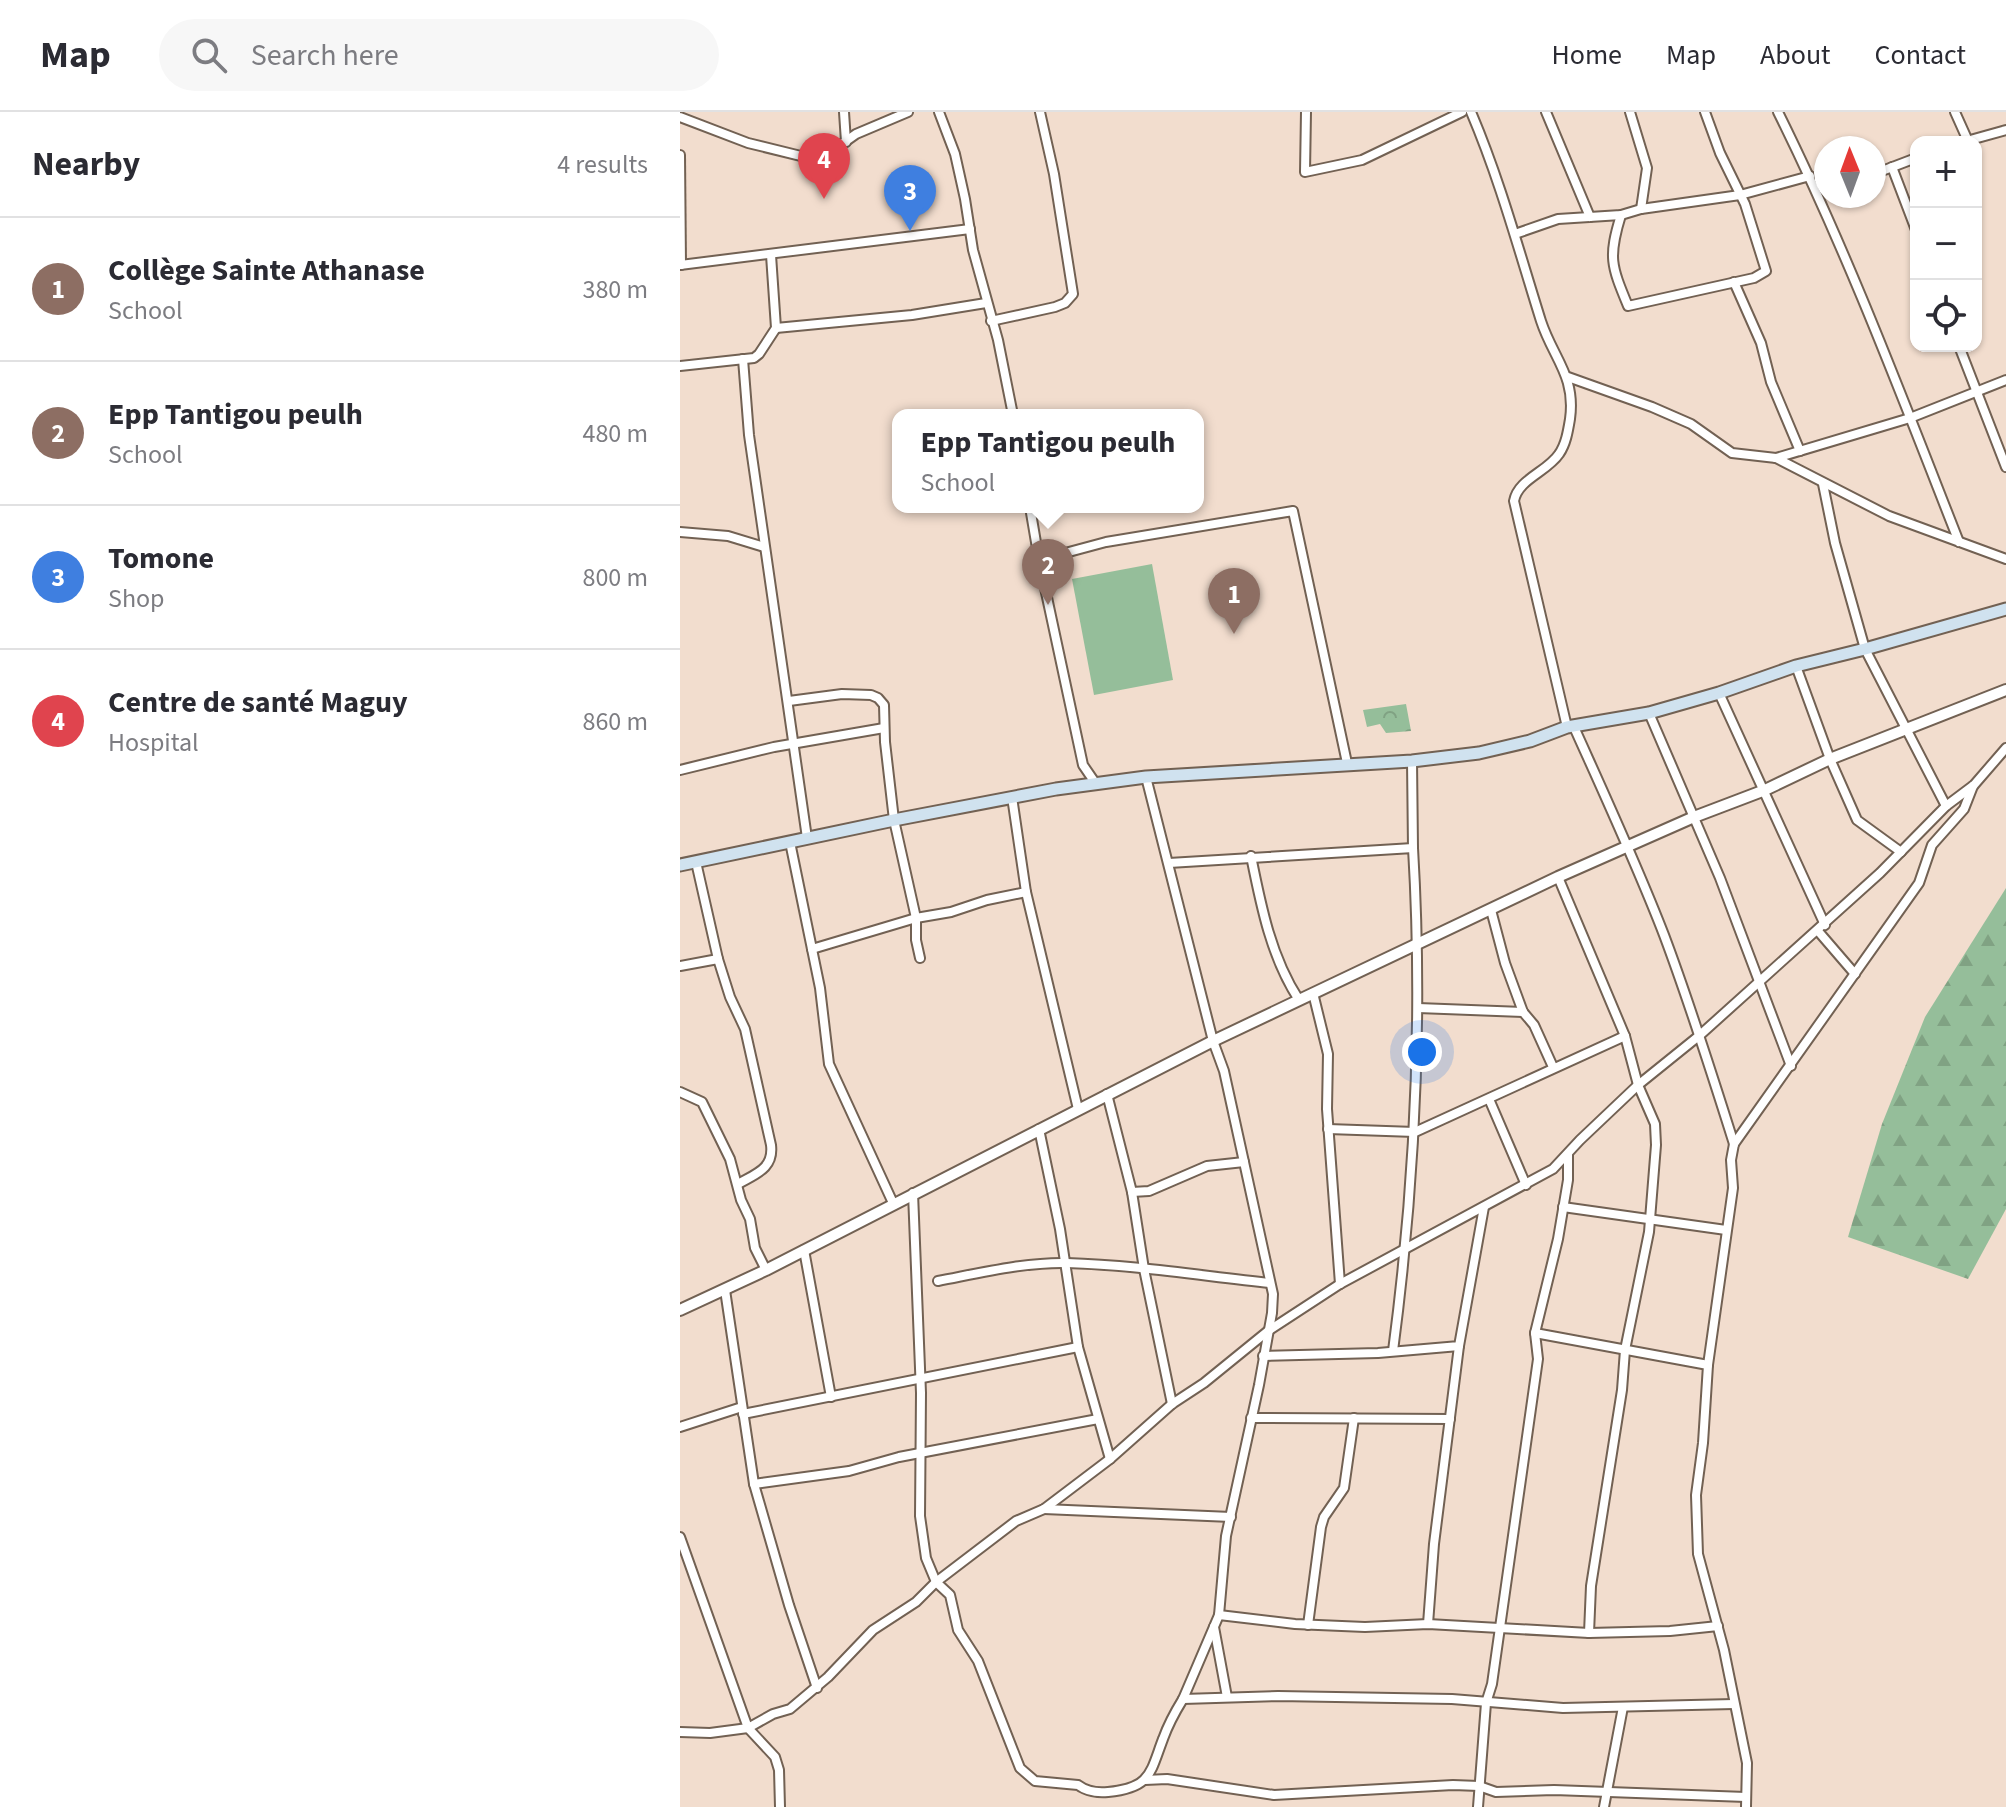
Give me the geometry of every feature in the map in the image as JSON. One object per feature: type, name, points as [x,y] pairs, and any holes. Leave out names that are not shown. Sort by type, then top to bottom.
[{"type":"main road","points":[[680,865],[1012,797],[1096,784],[1146,777],[1412,761],[1479,753],[1571,727],[1649,713],[1796,666],[2006,609]]},
{"type":"street","points":[[844,112],[846,142]]},
{"type":"street","points":[[680,125],[680,117],[691,116],[748,143],[804,158],[825,156],[856,134],[908,112]]},
{"type":"street","points":[[939,112],[955,154],[1012,409]]},
{"type":"street","points":[[991,321],[1055,307],[1065,303],[1073,294],[1054,174],[1040,112]]},
{"type":"street","points":[[1306,112],[1305,172],[1362,160],[1462,112]]},
{"type":"street","points":[[1471,112],[1494,164],[1543,326],[1568,377],[1570,418],[1560,452],[1520,487],[1514,501],[1571,727],[1628,846],[1664,935],[1734,1144]]},
{"type":"street","points":[[1546,112],[1590,217]]},
{"type":"street","points":[[1630,112],[1647,168],[1641,209]]},
{"type":"street","points":[[1621,215],[1612,243],[1611,258],[1628,306],[1754,278],[1766,271],[1740,195],[1705,112]]},
{"type":"street","points":[[1778,112],[1814,183]]},
{"type":"street","points":[[1955,112],[1964,136]]},
{"type":"street","points":[[1982,137],[2006,130]]},
{"type":"street","points":[[680,155],[681,265],[970,229]]},
{"type":"street","points":[[1886,169],[1910,160]]},
{"type":"street","points":[[1892,167],[1910,214]]},
{"type":"street","points":[[1515,234],[1558,219],[1621,215],[1641,209],[1740,195],[1810,176]]},
{"type":"street","points":[[1827,208],[1959,542]]},
{"type":"street","points":[[680,366],[754,358],[759,354],[776,328],[771,255]]},
{"type":"street","points":[[1734,282],[1761,343],[1771,382],[1800,451]]},
{"type":"street","points":[[776,328],[912,315],[986,303]]},
{"type":"street","points":[[1961,352],[2006,467]]},
{"type":"street","points":[[743,359],[749,435],[773,617],[789,701],[807,838]]},
{"type":"street","points":[[1568,377],[1635,399],[1680,419],[1732,453],[1776,458],[1889,516],[2006,559]]},
{"type":"street","points":[[1776,458],[1910,418],[2006,380]]},
{"type":"street","points":[[1823,484],[1838,556],[1865,649],[1946,806]]},
{"type":"street","points":[[1039,560],[1106,542],[1293,511],[1347,763]]},
{"type":"street","points":[[1031,513],[1083,765],[1096,784]]},
{"type":"street","points":[[680,532],[728,536],[764,547]]},
{"type":"street","points":[[1796,666],[1830,759],[1857,820],[1901,852]]},
{"type":"street","points":[[683,1305],[725,1290],[766,1270],[1213,1041],[1558,877],[1694,817],[1765,790],[1830,759],[2006,690]]},
{"type":"street","points":[[1719,693],[1765,790],[1821,928],[1855,974]]},
{"type":"street","points":[[789,701],[842,694],[871,695],[884,705],[894,820],[916,918],[920,958]]},
{"type":"street","points":[[1649,713],[1761,981],[1791,1066]]},
{"type":"street","points":[[680,770],[794,744],[884,728]]},
{"type":"street","points":[[680,1732],[710,1733],[748,1728],[773,1714],[790,1709],[817,1688],[873,1630],[916,1602],[936,1582],[1016,1521],[1044,1509],[1110,1459],[1172,1404],[1204,1383],[1268,1331],[1340,1284],[1553,1169],[1638,1085],[1700,1035],[1821,928],[1946,806],[1974,785],[2006,748]]},
{"type":"street","points":[[1393,1351],[1407,1248],[1415,1132],[1419,943],[1412,761]]},
{"type":"street","points":[[1145,1780],[1155,1765],[1162,1741],[1219,1615],[1219,1590],[1231,1517],[1272,1313],[1270,1283],[1224,1071],[1213,1041],[1146,777]]},
{"type":"street","points":[[1746,1807],[1747,1763],[1718,1626],[1698,1554],[1696,1495],[1708,1365],[1733,1188],[1731,1160],[1734,1144],[1919,883],[1932,845],[1964,809],[1974,785]]},
{"type":"street","points":[[1012,797],[1026,892],[1078,1109]]},
{"type":"street","points":[[790,842],[820,988],[829,1064],[893,1203]]},
{"type":"street","points":[[1169,863],[1413,848]]},
{"type":"street","points":[[1251,856],[1268,932],[1284,977],[1299,1000]]},
{"type":"street","points":[[696,862],[718,959],[730,997],[745,1029],[772,1155],[767,1167],[738,1184]]},
{"type":"street","points":[[1558,877],[1625,1036],[1656,1135],[1650,1219],[1625,1350],[1620,1405],[1591,1586],[1589,1633]]},
{"type":"street","points":[[812,949],[916,918],[1026,892]]},
{"type":"street","points":[[1491,910],[1505,963],[1523,1012],[1534,1025],[1553,1067]]},
{"type":"street","points":[[680,966],[718,959]]},
{"type":"street","points":[[1313,993],[1328,1054],[1328,1129],[1340,1284]]},
{"type":"street","points":[[1418,1008],[1523,1012]]},
{"type":"street","points":[[1328,1129],[1415,1132],[1625,1036]]},
{"type":"street","points":[[680,1092],[702,1102],[730,1159],[741,1200],[750,1219],[755,1248],[766,1270]]},
{"type":"street","points":[[1107,1094],[1132,1192],[1144,1269],[1172,1404]]},
{"type":"street","points":[[1489,1099],[1526,1185]]},
{"type":"street","points":[[1039,1129],[1060,1229],[1078,1347],[1110,1459]]},
{"type":"street","points":[[1478,1807],[1486,1703],[1492,1684],[1538,1359],[1535,1333],[1558,1239],[1568,1154]]},
{"type":"street","points":[[1132,1192],[1149,1191],[1207,1166],[1244,1162]]},
{"type":"street","points":[[913,1193],[922,1538],[926,1558],[936,1582],[950,1595],[958,1630],[978,1661],[1020,1768],[1035,1781],[1078,1785],[1083,1789],[1103,1792],[1126,1790],[1145,1780],[1167,1779],[1274,1795],[1453,1785],[1479,1786],[1496,1792],[1554,1790],[1746,1797]]},
{"type":"street","points":[[1428,1624],[1430,1581],[1459,1346],[1484,1207]]},
{"type":"street","points":[[1563,1207],[1726,1230]]},
{"type":"street","points":[[804,1250],[831,1397]]},
{"type":"street","points":[[938,1281],[1064,1262],[1270,1283]]},
{"type":"street","points":[[725,1290],[754,1484],[817,1688]]},
{"type":"street","points":[[1535,1333],[1708,1365]]},
{"type":"street","points":[[1263,1356],[1459,1346]]},
{"type":"street","points":[[680,1427],[742,1410],[831,1397],[1078,1347]]},
{"type":"street","points":[[1251,1418],[1450,1419]]},
{"type":"street","points":[[1308,1625],[1321,1527],[1324,1517],[1344,1488],[1354,1418]]},
{"type":"street","points":[[754,1484],[849,1471],[920,1453],[1098,1419]]},
{"type":"street","points":[[1044,1509],[1231,1517]]},
{"type":"street","points":[[680,1537],[748,1728],[775,1757],[779,1770],[780,1807]]},
{"type":"street","points":[[1219,1615],[1308,1625],[1365,1627],[1428,1624],[1589,1633],[1718,1626]]},
{"type":"street","points":[[1213,1626],[1227,1697]]},
{"type":"street","points":[[1183,1699],[1452,1699],[1563,1708],[1734,1704]]},
{"type":"street","points":[[1604,1807],[1623,1707]]},
{"type":"street","points":[[1155,1765],[1167,1779]]},
{"type":"green space","points":[[1152,564],[1173,680],[1094,695],[1072,579]]},
{"type":"green space","points":[[1406,704],[1411,731],[1386,733],[1380,724],[1367,727],[1363,710]]},
{"type":"green space","points":[[2006,888],[2006,1209],[1968,1279],[1848,1237],[1882,1124],[1925,1017]]},
{"type":"place","name":"Centre de santé Maguy","points":[[824,199]]},
{"type":"place","name":"Tomone","points":[[910,231]]},
{"type":"place","name":"Epp Tantigou peulh","points":[[1048,605]]},
{"type":"place","name":"Collège Sainte Athanase","points":[[1234,634]]}]
